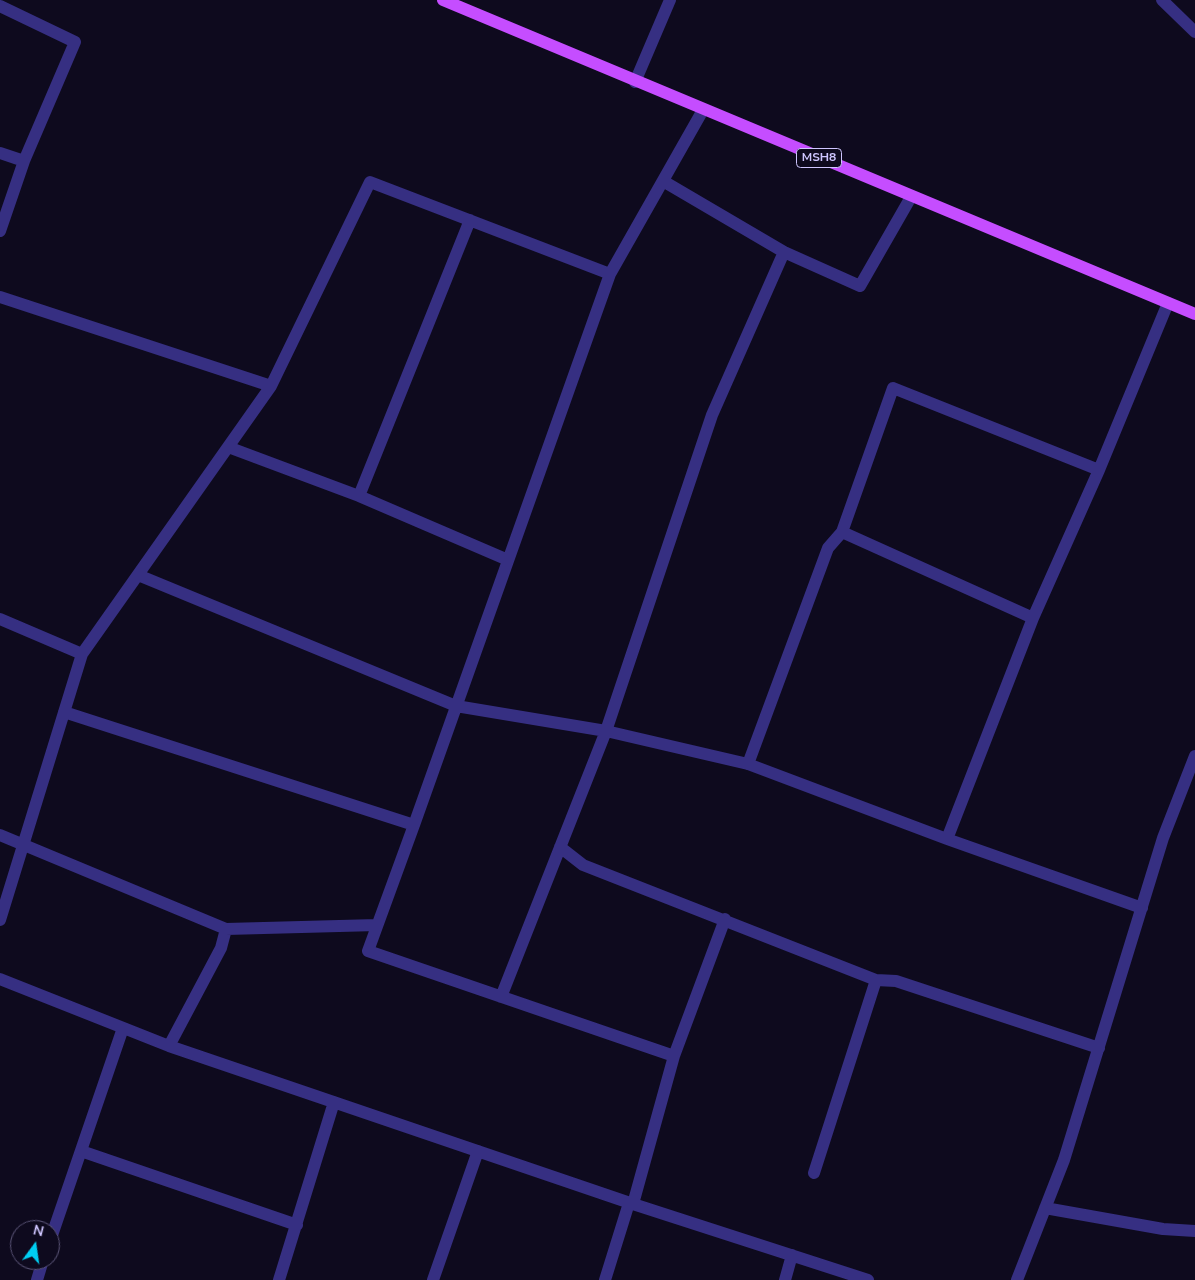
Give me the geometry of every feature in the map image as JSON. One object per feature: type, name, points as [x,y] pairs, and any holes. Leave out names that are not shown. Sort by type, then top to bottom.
[{"type":"main road","name":"MSH8","points":[[443,0],[635,82],[1195,314]]},
{"type":"street","points":[[635,82],[670,0]]},
{"type":"street","points":[[1162,0],[1195,32]]},
{"type":"street","points":[[0,6],[75,42],[24,162],[0,231]]},
{"type":"street","points":[[674,1056],[368,951],[610,274],[703,110]]},
{"type":"street","points":[[0,153],[24,162]]},
{"type":"street","points":[[663,181],[784,252],[860,286],[911,197]]},
{"type":"street","points":[[0,920],[82,654],[271,386],[370,182],[610,274]]},
{"type":"street","points":[[359,496],[470,220]]},
{"type":"street","points":[[501,997],[606,731],[712,415],[784,252]]},
{"type":"street","points":[[0,297],[271,386]]},
{"type":"street","points":[[947,839],[1033,618],[1099,470],[1168,303]]},
{"type":"street","points":[[748,764],[828,548],[842,532],[893,388],[1099,470]]},
{"type":"street","points":[[228,447],[359,496],[508,560]]},
{"type":"street","points":[[842,532],[1033,618]]},
{"type":"street","points":[[138,575],[456,706],[606,731],[748,764],[947,839],[1142,908]]},
{"type":"street","points":[[0,619],[82,654]]},
{"type":"street","points":[[64,712],[414,825]]},
{"type":"street","points":[[1017,1280],[1064,1160],[1163,838],[1195,756]]},
{"type":"street","points":[[0,836],[226,929],[377,925]]},
{"type":"street","points":[[560,847],[583,865],[725,919],[876,980],[896,981],[1099,1048]]},
{"type":"street","points":[[605,1280],[631,1203],[674,1056],[725,919]]},
{"type":"street","points":[[170,1046],[221,948],[226,929]]},
{"type":"street","points":[[0,979],[170,1046],[631,1203],[868,1280]]},
{"type":"street","points":[[814,1173],[876,980]]},
{"type":"street","points":[[57,1220],[123,1028]]},
{"type":"street","points":[[280,1280],[334,1102]]},
{"type":"street","points":[[433,1280],[478,1151]]},
{"type":"street","points":[[81,1152],[297,1225]]},
{"type":"street","points":[[1045,1208],[1163,1229],[1195,1231]]},
{"type":"street","points":[[785,1280],[792,1256]]}]
